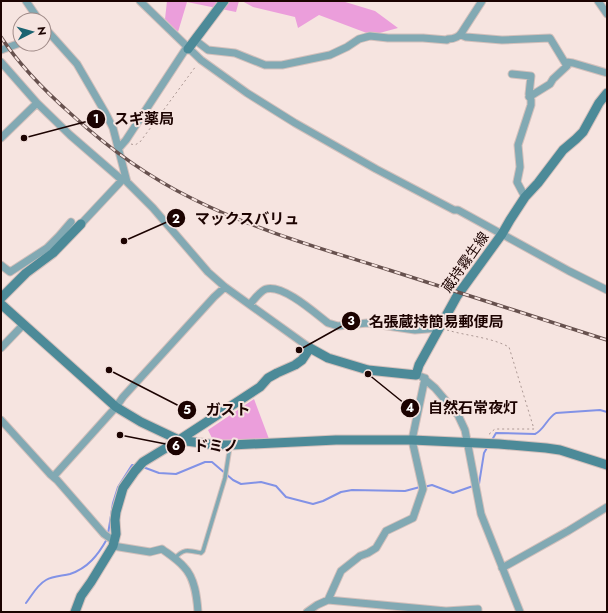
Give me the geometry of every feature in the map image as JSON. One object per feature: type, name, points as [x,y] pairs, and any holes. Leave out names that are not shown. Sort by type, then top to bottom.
[{"type":"street","points":[[26,1],[34,12]]},
{"type":"street","points":[[140,1],[201,60],[246,93],[295,123],[426,196],[454,210],[458,210],[569,271],[607,290]]},
{"type":"street","points":[[119,148],[188,48],[224,1]]},
{"type":"street","points":[[598,1],[607,14]]},
{"type":"street","points":[[195,40],[208,50],[235,53],[265,65],[282,65],[330,55],[366,37],[447,40],[461,34],[481,2]]},
{"type":"street","points":[[461,34],[466,37],[502,40],[550,38],[566,62],[567,66],[553,79],[550,84],[529,97]]},
{"type":"street","points":[[1,298],[26,273],[53,253],[123,178],[119,148],[113,128],[77,64],[52,38]]},
{"type":"street","points":[[1,50],[12,46]]},
{"type":"street","points":[[1,62],[37,103],[70,135],[123,178],[153,208],[208,272],[225,287],[310,348],[328,358],[368,370],[416,375],[425,378],[435,388],[458,415],[465,430],[469,443],[475,486],[481,514],[520,612]]},
{"type":"street","points":[[566,62],[607,73]]},
{"type":"street","points":[[512,74],[531,76],[529,97],[531,100],[530,112],[518,145],[520,167],[517,182],[525,197]]},
{"type":"street","name":"蔵持霧生線","points":[[416,375],[419,365],[457,296],[502,234],[525,197],[538,183],[563,150],[583,132],[594,110],[607,93]]},
{"type":"street","points":[[1,138],[37,103]]},
{"type":"street","points":[[1,265],[10,272],[47,248],[71,222]]},
{"type":"street","points":[[54,476],[214,296],[225,287]]},
{"type":"street","points":[[250,304],[261,292],[270,289],[289,294],[328,323],[336,326],[364,323],[415,330],[440,328]]},
{"type":"street","points":[[1,304],[116,407],[141,422],[179,440],[215,445],[336,440],[412,440],[486,443],[553,449],[571,453],[607,465]]},
{"type":"street","points":[[1,348],[23,325]]},
{"type":"street","points":[[75,612],[81,596],[114,544],[116,534],[116,512],[123,488],[143,462],[260,387],[268,378],[295,365],[302,360],[310,348]]},
{"type":"street","points":[[328,600],[341,571],[360,556],[376,548],[386,531],[413,518],[423,486],[412,440],[425,378]]},
{"type":"street","points":[[1,420],[54,476],[114,544],[150,552],[162,549],[184,567],[190,577],[195,592],[198,612]]},
{"type":"street","points":[[502,568],[568,532],[607,507]]},
{"type":"street","points":[[307,612],[328,600],[446,611],[478,609],[478,612]]},
{"type":"lane","points":[[174,559],[184,551],[201,554],[225,478],[231,445]]},
{"type":"path","points":[[124,142],[135,145],[140,142],[201,60]]},
{"type":"path","points":[[440,328],[500,342],[509,347],[534,429],[495,429],[490,433],[486,443]]},
{"type":"shaded area","points":[[167,1],[239,1],[236,12],[187,2],[178,32],[165,19]]},
{"type":"shaded area","points":[[242,1],[342,1],[375,11],[398,28],[372,35],[319,15],[298,28],[295,17],[253,7]]},
{"type":"shaded area","points":[[254,399],[269,439],[213,440],[208,430]]},
{"type":"waterway","points":[[492,440],[496,433],[535,434],[541,430],[556,413],[600,410],[607,412]]},
{"type":"waterway","points":[[477,485],[479,484],[484,453],[488,446]]},
{"type":"waterway","points":[[143,467],[159,473],[176,474],[205,462],[212,462],[233,480],[241,484],[261,482],[276,486],[286,497],[313,504],[341,492],[352,490],[405,491],[420,487]]},
{"type":"waterway","points":[[108,534],[113,503],[118,487],[132,465],[137,465]]},
{"type":"waterway","points":[[424,487],[432,485],[453,493],[473,486]]},
{"type":"waterway","points":[[26,603],[37,587],[46,580],[70,574],[87,565],[96,556],[107,539]]},
{"type":"railway","points":[[1,37],[8,48],[33,78],[85,126],[129,161],[160,181],[193,199],[265,230],[607,340]]},
{"type":"place","name":"スギ薬局","points":[[24,138]]},
{"type":"place","name":"マックスバリュ","points":[[124,241]]},
{"type":"place","name":"名張蔵持簡易郵便局","points":[[299,350]]},
{"type":"place","name":"ガスト","points":[[109,370]]},
{"type":"place","name":"自然石常夜灯","points":[[368,374]]},
{"type":"place","name":"ドミノ","points":[[120,435]]}]
